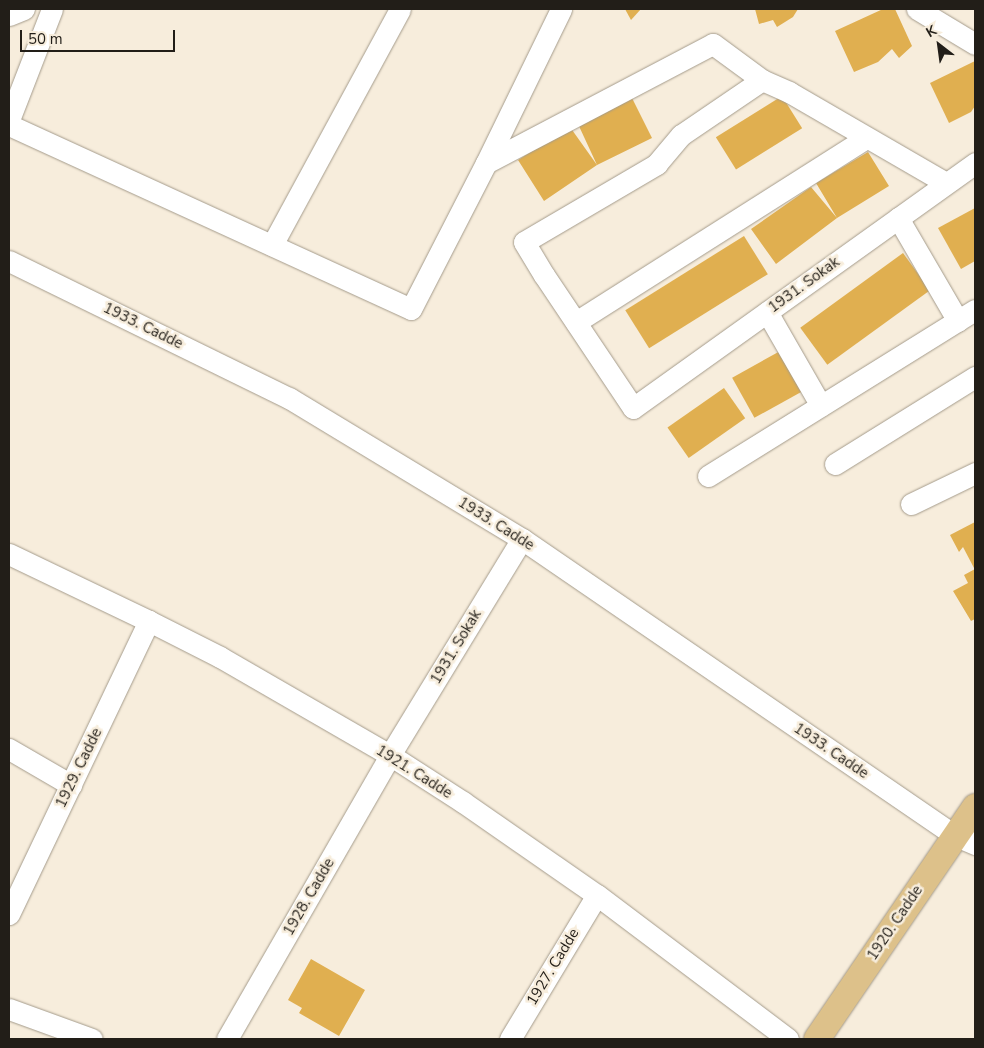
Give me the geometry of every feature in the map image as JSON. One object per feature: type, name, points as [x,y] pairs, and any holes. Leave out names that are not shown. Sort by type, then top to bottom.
[{"type":"main road","name":"1920. Cadde","points":[[817,1039],[965,840],[975,807]]},
{"type":"street","points":[[9,15],[24,9]]},
{"type":"street","points":[[9,120],[52,9]]},
{"type":"street","points":[[272,245],[400,9]]},
{"type":"street","points":[[9,124],[411,309],[486,163],[561,9]]},
{"type":"street","points":[[917,9],[975,44]]},
{"type":"street","points":[[486,163],[712,44],[762,80],[789,92],[946,183]]},
{"type":"street","points":[[762,80],[682,135],[657,164],[524,242],[544,276],[576,322],[866,138]]},
{"type":"street","name":"1931. Sokak","points":[[576,322],[633,408],[975,163]]},
{"type":"street","points":[[708,476],[967,316],[898,218]]},
{"type":"street","name":"1933. Cadde","points":[[9,261],[289,398],[522,539],[965,840]]},
{"type":"street","points":[[766,312],[820,406]]},
{"type":"street","points":[[835,464],[975,377]]},
{"type":"street","points":[[911,504],[975,474]]},
{"type":"street","name":"1931. Sokak","points":[[390,755],[522,539]]},
{"type":"street","name":"1921. Cadde","points":[[9,554],[149,620],[220,657],[390,755],[470,807],[597,895],[788,1039]]},
{"type":"street","name":"1929. Cadde","points":[[9,914],[149,620]]},
{"type":"street","points":[[9,749],[71,785]]},
{"type":"street","name":"1928. Cadde","points":[[228,1039],[390,755]]},
{"type":"street","name":"1927. Cadde","points":[[510,1039],[597,895]]},
{"type":"street","points":[[9,1010],[92,1039]]},
{"type":"building","points":[[625,9],[641,9],[631,20]]},
{"type":"building","points":[[755,9],[798,9],[793,17],[777,27],[773,20],[759,24]]},
{"type":"building","points":[[883,9],[895,9],[912,46],[899,58],[892,49],[878,62],[854,72],[835,31]]},
{"type":"building","points":[[975,61],[975,106],[971,112],[949,123],[930,83]]},
{"type":"building","points":[[782,96],[802,128],[736,170],[716,137]]},
{"type":"building","points":[[632,98],[652,138],[597,165],[578,124]]},
{"type":"building","points":[[570,127],[597,165],[544,201],[518,160]]},
{"type":"building","points":[[868,152],[889,186],[837,218],[816,183]]},
{"type":"building","points":[[811,187],[837,218],[776,264],[751,229]]},
{"type":"building","points":[[975,208],[975,261],[961,269],[938,228]]},
{"type":"building","points":[[744,236],[768,274],[649,348],[625,310]]},
{"type":"building","points":[[903,253],[930,290],[827,365],[800,328]]},
{"type":"building","points":[[782,350],[804,390],[754,418],[732,378]]},
{"type":"building","points":[[724,388],[745,418],[689,458],[667,428]]},
{"type":"building","points":[[975,522],[974,568],[963,547],[959,552],[950,535]]},
{"type":"building","points":[[975,569],[975,619],[971,621],[953,591],[968,583],[964,575]]},
{"type":"building","points":[[311,959],[365,990],[339,1036],[299,1013],[302,1008],[288,1000]]}]
